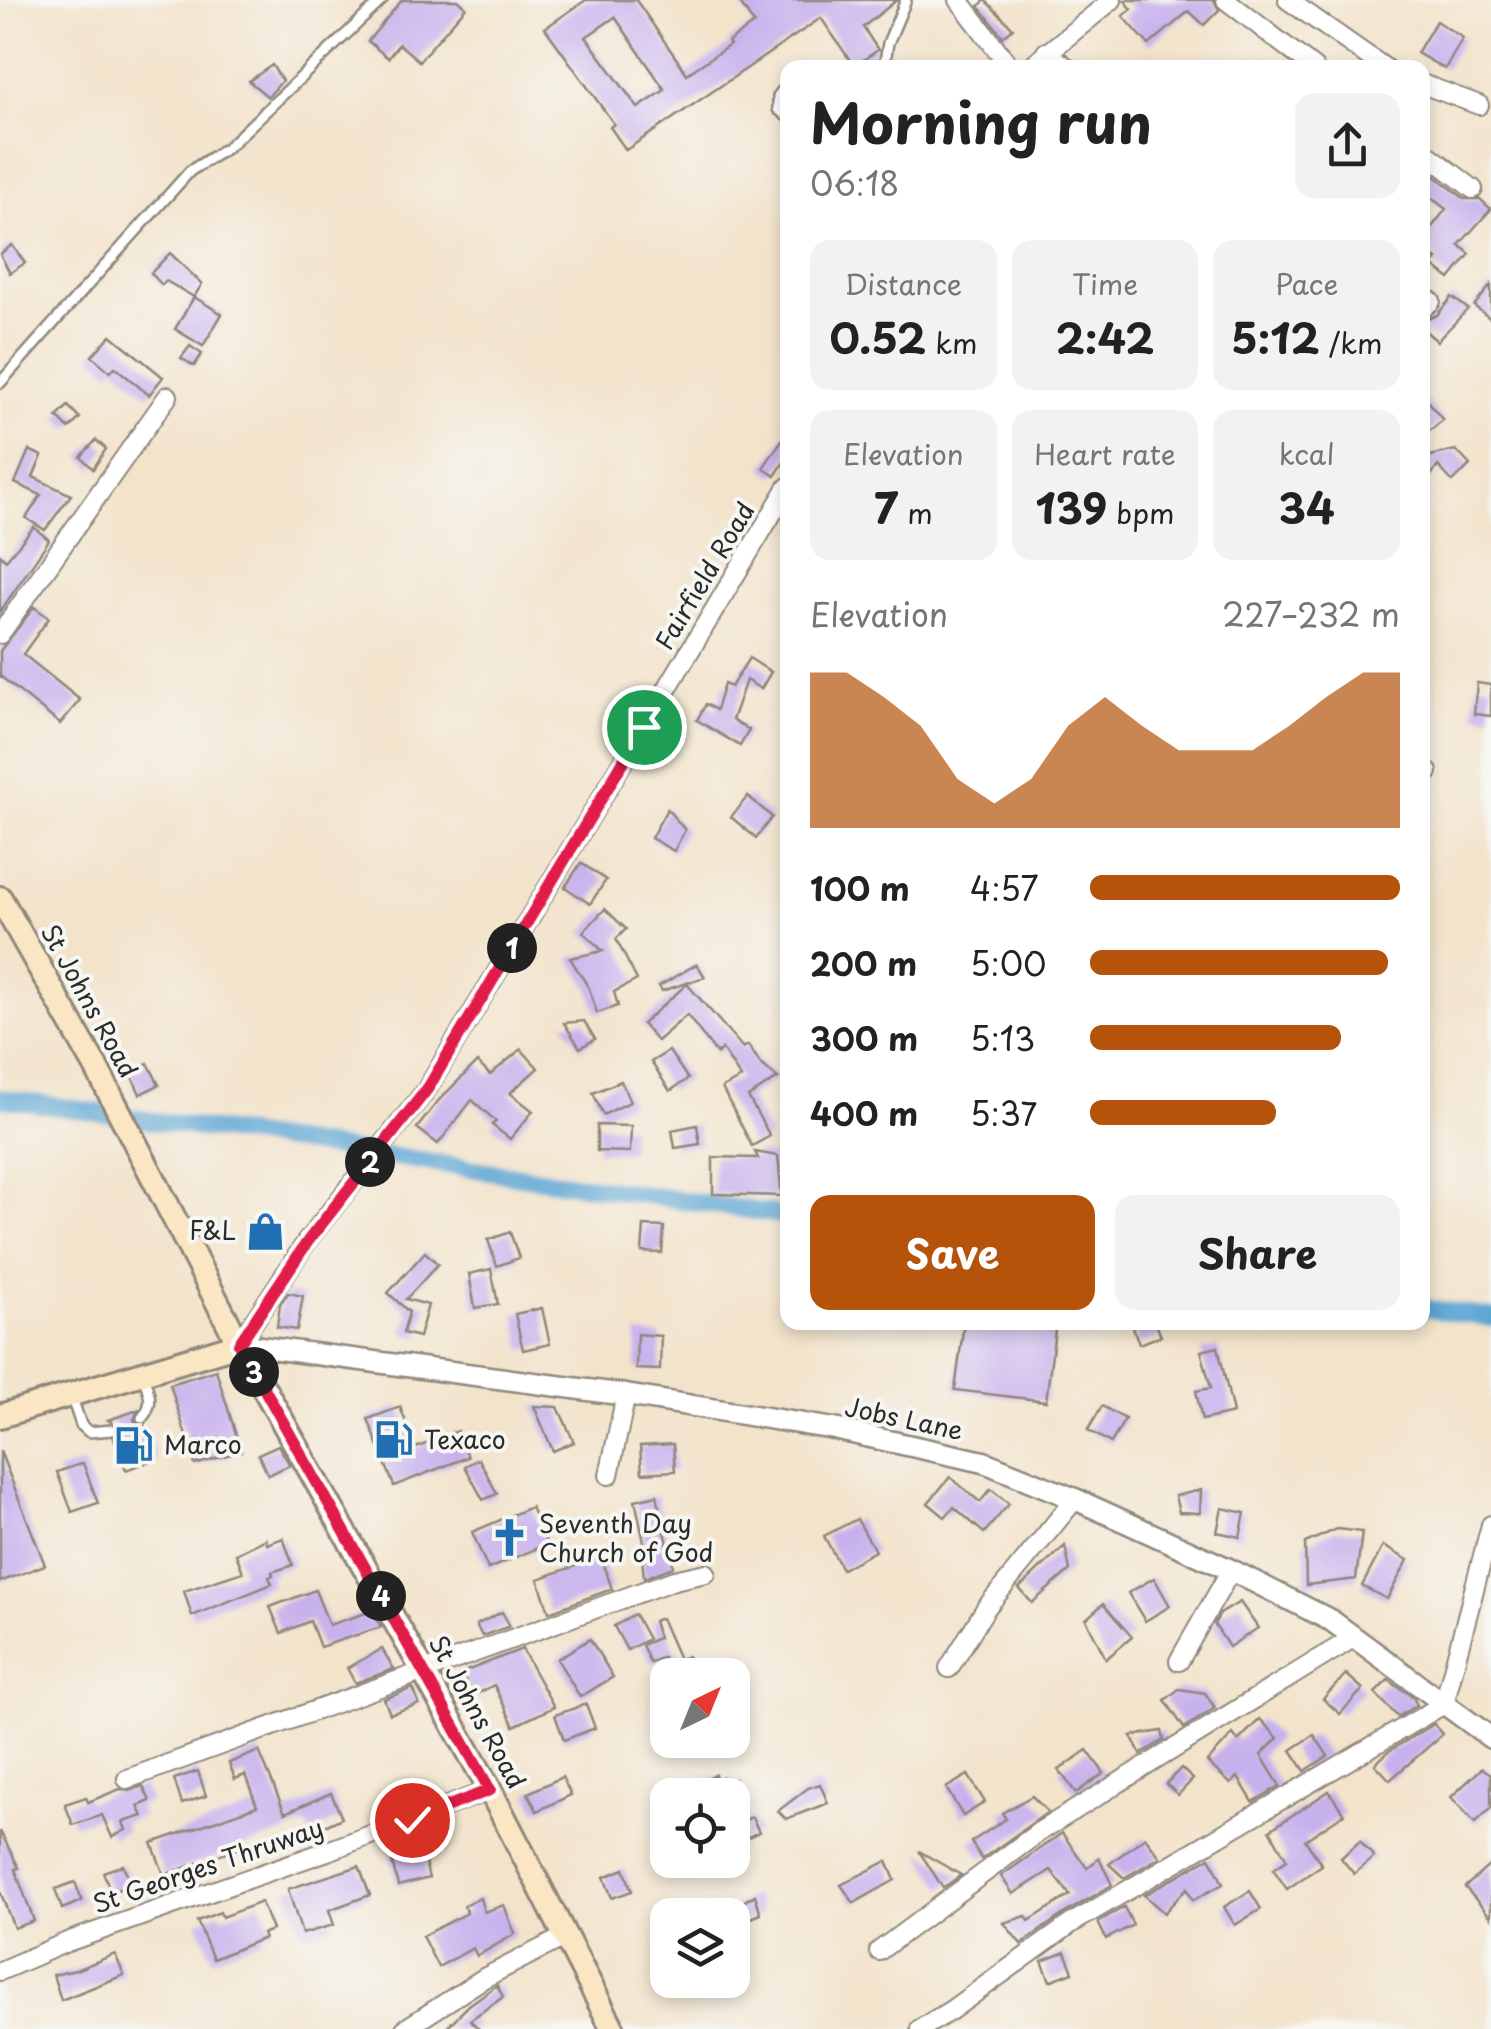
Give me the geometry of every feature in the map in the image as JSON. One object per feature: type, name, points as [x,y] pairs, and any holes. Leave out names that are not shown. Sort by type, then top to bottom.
[{"type":"main road","name":"St Johns Road","points":[[0,898],[96,1067],[239,1344],[490,1790],[612,2029]]},
{"type":"main road","points":[[0,1416],[239,1344]]},
{"type":"street","points":[[959,0],[1005,60]]},
{"type":"street","points":[[1038,60],[1112,0]]},
{"type":"street","points":[[1226,0],[1304,60]]},
{"type":"street","points":[[1288,0],[1372,60]]},
{"type":"street","points":[[1046,52],[1057,60]]},
{"type":"street","points":[[1430,87],[1479,105]]},
{"type":"street","points":[[1430,156],[1473,189]]},
{"type":"street","points":[[0,634],[168,396]]},
{"type":"street","name":"Fairfield Road","points":[[239,1344],[308,1241],[428,1088],[780,499]]},
{"type":"street","name":"Jobs Lane","points":[[239,1344],[626,1394],[834,1429],[984,1462],[1232,1570],[1332,1621],[1491,1738]]},
{"type":"street","points":[[609,1475],[626,1394]]},
{"type":"street","points":[[949,1668],[986,1608],[1075,1499]]},
{"type":"street","points":[[920,2029],[1072,1923],[1444,1704],[1491,1525]]},
{"type":"street","points":[[1179,1661],[1232,1570]]},
{"type":"street","points":[[127,1779],[674,1580],[706,1573]]},
{"type":"street","points":[[879,1951],[1039,1832],[1353,1638]]},
{"type":"street","name":"St Georges Thruway","points":[[0,1971],[66,1942],[490,1790]]},
{"type":"street","points":[[405,2029],[484,1978],[566,1936]]},
{"type":"lane","points":[[0,384],[190,171],[228,147],[382,0]]},
{"type":"lane","points":[[885,60],[906,0]]},
{"type":"lane","points":[[142,1418],[152,1398],[143,1376]]},
{"type":"lane","points":[[72,1396],[81,1424],[89,1432],[112,1430]]},
{"type":"building","points":[[402,0],[458,0],[466,7],[419,61],[399,44],[388,58],[368,41]]},
{"type":"building","points":[[586,0],[636,0],[687,74],[754,24],[738,0],[897,0],[863,27],[878,50],[863,60],[850,60],[821,18],[626,150],[610,127],[614,124],[545,28]],"holes":[[[615,17],[665,90],[638,108],[586,37]]]},
{"type":"building","points":[[985,0],[1013,28],[1003,37],[979,6]]},
{"type":"building","points":[[1124,0],[1214,0],[1219,10],[1204,25],[1189,11],[1149,45],[1123,16],[1132,9]]},
{"type":"building","points":[[1436,21],[1463,38],[1445,69],[1417,53]]},
{"type":"building","points":[[272,65],[282,81],[268,97],[249,81]]},
{"type":"building","points":[[1430,172],[1465,199],[1480,199],[1491,209],[1459,245],[1470,254],[1450,279],[1432,265],[1437,259],[1430,254],[1430,230],[1446,209],[1430,197]]},
{"type":"building","points":[[12,245],[25,263],[10,273],[0,254]]},
{"type":"building","points":[[170,253],[202,284],[194,297],[166,281],[162,285],[151,273]]},
{"type":"building","points":[[1491,285],[1491,319],[1474,306]]},
{"type":"building","points":[[194,297],[222,314],[203,346],[175,329]]},
{"type":"building","points":[[1452,297],[1468,309],[1437,341],[1430,335],[1430,318]]},
{"type":"building","points":[[111,335],[163,377],[149,395],[115,367],[110,372],[92,356]]},
{"type":"building","points":[[190,346],[202,354],[194,366],[181,358]]},
{"type":"building","points":[[1430,405],[1443,420],[1430,431]]},
{"type":"building","points":[[68,406],[80,418],[69,429],[57,417]]},
{"type":"building","points":[[96,440],[106,449],[93,469],[81,457]]},
{"type":"building","points":[[780,443],[780,468],[775,476],[763,468]]},
{"type":"building","points":[[29,450],[42,456],[33,477],[71,495],[45,530],[26,518],[41,495],[15,483]]},
{"type":"building","points":[[1456,450],[1470,465],[1453,482],[1438,466],[1430,476],[1430,456]]},
{"type":"building","points":[[34,527],[49,540],[0,612],[0,554],[6,560]]},
{"type":"building","points":[[34,607],[49,618],[23,654],[80,700],[60,724],[0,676],[0,651]]},
{"type":"building","points":[[749,658],[771,672],[761,689],[746,680],[732,720],[749,730],[740,746],[697,720],[706,704],[716,710],[724,684],[731,687]]},
{"type":"building","points":[[1477,683],[1491,685],[1491,716],[1474,714]]},
{"type":"building","points":[[748,796],[772,817],[756,838],[731,817]]},
{"type":"building","points":[[667,809],[685,830],[674,851],[651,838]]},
{"type":"building","points":[[581,863],[606,880],[590,904],[565,887]]},
{"type":"building","points":[[605,909],[626,929],[616,939],[637,980],[614,992],[618,1006],[597,1013],[589,988],[570,958],[603,951],[583,932]]},
{"type":"building","points":[[697,964],[705,977],[662,991],[659,986]]},
{"type":"building","points":[[687,984],[743,1048],[748,1045],[760,1063],[778,1078],[748,1097],[770,1136],[752,1146],[722,1088],[741,1078],[722,1049],[717,1054],[687,1015],[657,1041],[642,1024]]},
{"type":"building","points":[[584,1021],[595,1039],[580,1048],[564,1023]]},
{"type":"building","points":[[521,1049],[538,1068],[510,1093],[533,1111],[510,1139],[492,1125],[496,1121],[472,1100],[438,1144],[417,1128],[477,1062],[490,1075]]},
{"type":"building","points":[[669,1051],[688,1079],[670,1091],[651,1062]]},
{"type":"building","points":[[148,1063],[159,1085],[140,1094],[130,1072]]},
{"type":"building","points":[[621,1081],[630,1102],[603,1115],[593,1093]]},
{"type":"building","points":[[597,1125],[631,1126],[630,1152],[597,1151]]},
{"type":"building","points":[[697,1125],[700,1144],[675,1148],[672,1130]]},
{"type":"building","points":[[755,1152],[778,1156],[780,1196],[713,1194],[713,1157],[758,1158]]},
{"type":"building","points":[[644,1226],[664,1227],[662,1253],[642,1252]]},
{"type":"building","points":[[510,1232],[519,1258],[497,1266],[488,1240]]},
{"type":"building","points":[[425,1252],[438,1264],[406,1299],[428,1305],[419,1337],[403,1333],[409,1312],[388,1293]]},
{"type":"building","points":[[491,1269],[498,1304],[475,1308],[469,1274]]},
{"type":"building","points":[[288,1293],[303,1296],[297,1330],[277,1327],[280,1304]]},
{"type":"building","points":[[542,1308],[550,1344],[523,1350],[515,1314]]},
{"type":"building","points":[[963,1330],[1055,1330],[1046,1401],[955,1390]]},
{"type":"building","points":[[1134,1330],[1158,1330],[1161,1336],[1139,1344]]},
{"type":"building","points":[[637,1334],[661,1336],[660,1370],[636,1369]]},
{"type":"building","points":[[1218,1347],[1233,1413],[1202,1420],[1196,1391],[1211,1388],[1201,1351]]},
{"type":"building","points":[[216,1370],[241,1451],[195,1465],[170,1384]]},
{"type":"building","points":[[534,1406],[558,1407],[574,1442],[553,1451]]},
{"type":"building","points":[[1102,1406],[1125,1419],[1111,1443],[1088,1430]]},
{"type":"building","name":"Texaco","points":[[400,1407],[416,1448],[458,1431],[468,1457],[394,1486],[368,1419]]},
{"type":"building","name":"Marco","points":[[138,1410],[134,1420],[145,1426],[156,1459],[126,1470],[114,1438],[120,1428],[108,1420]]},
{"type":"building","points":[[673,1444],[675,1471],[642,1473],[640,1446]]},
{"type":"building","points":[[278,1445],[290,1465],[268,1475],[258,1454]]},
{"type":"building","points":[[0,1451],[45,1565],[0,1582]]},
{"type":"building","points":[[479,1459],[497,1494],[483,1500],[465,1466]]},
{"type":"building","points":[[83,1463],[98,1503],[72,1512],[57,1472]]},
{"type":"building","points":[[950,1477],[980,1502],[991,1489],[1009,1504],[984,1533],[954,1507],[945,1517],[928,1503]]},
{"type":"building","points":[[1201,1490],[1200,1513],[1179,1512],[1175,1496]]},
{"type":"building","points":[[657,1495],[668,1545],[671,1544],[673,1567],[644,1578],[641,1547],[645,1547],[635,1500]]},
{"type":"building","name":"Seventh Day Church of God","points":[[531,1507],[547,1544],[488,1569],[472,1532]]},
{"type":"building","points":[[1222,1508],[1245,1513],[1240,1537],[1217,1532]]},
{"type":"building","points":[[857,1519],[875,1551],[842,1569],[824,1536]]},
{"type":"building","points":[[1337,1529],[1362,1532],[1356,1579],[1306,1585],[1305,1543]]},
{"type":"building","points":[[283,1538],[293,1565],[272,1572],[272,1584],[192,1616],[184,1591],[243,1572],[236,1554],[266,1539],[267,1544]]},
{"type":"building","points":[[1065,1546],[1070,1570],[1032,1603],[1019,1588]]},
{"type":"building","points":[[1383,1546],[1408,1560],[1387,1599],[1362,1586]]},
{"type":"building","points":[[601,1557],[612,1589],[549,1612],[538,1579]]},
{"type":"building","points":[[1154,1578],[1170,1606],[1145,1621],[1128,1593]]},
{"type":"building","points":[[315,1590],[329,1625],[372,1611],[381,1627],[320,1647],[310,1621],[281,1633],[270,1607]]},
{"type":"building","points":[[1240,1602],[1258,1628],[1229,1647],[1214,1624],[1220,1614]]},
{"type":"building","points":[[1103,1604],[1132,1637],[1106,1659],[1086,1619]]},
{"type":"building","points":[[502,1612],[510,1626],[482,1636],[476,1625]]},
{"type":"building","points":[[635,1615],[648,1639],[627,1650],[614,1626]]},
{"type":"building","points":[[661,1618],[679,1658],[650,1658],[650,1663],[642,1645],[658,1638],[653,1621]]},
{"type":"building","points":[[590,1639],[613,1677],[580,1697],[557,1659]]},
{"type":"building","points":[[382,1649],[394,1669],[355,1683],[347,1668]]},
{"type":"building","points":[[522,1649],[554,1707],[514,1726],[494,1685],[473,1696],[461,1673]]},
{"type":"building","points":[[1346,1674],[1363,1689],[1340,1714],[1323,1699]]},
{"type":"building","points":[[1388,1680],[1413,1697],[1417,1705],[1398,1717],[1375,1693]]},
{"type":"building","points":[[413,1688],[419,1704],[390,1714],[384,1699]]},
{"type":"building","points":[[1179,1689],[1205,1693],[1215,1708],[1184,1728],[1165,1700]]},
{"type":"building","points":[[586,1704],[595,1728],[564,1740],[555,1715]]},
{"type":"building","points":[[1260,1719],[1278,1738],[1261,1755],[1280,1786],[1253,1802],[1238,1777],[1231,1784],[1207,1762],[1233,1734],[1238,1741]]},
{"type":"building","points":[[1434,1724],[1443,1734],[1390,1780],[1375,1764],[1389,1751]]},
{"type":"building","points":[[1162,1731],[1164,1740],[1141,1754],[1131,1736]]},
{"type":"building","points":[[1314,1735],[1328,1756],[1305,1771],[1291,1750]]},
{"type":"building","points":[[1087,1750],[1104,1773],[1076,1793],[1059,1770]]},
{"type":"building","points":[[259,1751],[285,1813],[331,1793],[342,1818],[310,1833],[306,1825],[164,1875],[152,1843],[257,1806],[245,1775],[235,1779],[229,1763]]},
{"type":"building","points":[[1181,1768],[1193,1779],[1178,1795],[1166,1784]]},
{"type":"building","points":[[1482,1768],[1491,1774],[1491,1808],[1475,1823],[1451,1797]]},
{"type":"building","points":[[198,1771],[206,1796],[182,1804],[174,1779]]},
{"type":"building","points":[[968,1775],[985,1802],[963,1816],[946,1788]]},
{"type":"building","points":[[562,1777],[571,1795],[537,1811],[528,1793]]},
{"type":"building","points":[[820,1784],[828,1803],[786,1819],[778,1811],[808,1788]]},
{"type":"building","points":[[143,1786],[150,1801],[138,1806],[143,1816],[123,1822],[126,1830],[112,1837],[102,1815],[73,1825],[65,1804],[86,1797],[88,1802],[120,1789],[130,1791]]},
{"type":"building","points":[[1329,1791],[1344,1814],[1305,1840],[1322,1865],[1287,1889],[1273,1869],[1287,1860],[1270,1830]]},
{"type":"building","points":[[1032,1796],[1048,1812],[982,1859],[971,1842],[1006,1819],[1002,1813]]},
{"type":"building","points":[[750,1818],[759,1832],[750,1836]]},
{"type":"building","points":[[0,1831],[19,1868],[15,1869],[34,1921],[14,1928],[0,1891]]},
{"type":"building","points":[[1062,1833],[1087,1868],[1099,1858],[1112,1885],[1021,1944],[1004,1923],[1026,1916],[1029,1921],[1070,1895],[1051,1870],[1013,1894],[1001,1876]]},
{"type":"building","points":[[1145,1837],[1160,1857],[1124,1878],[1109,1864]]},
{"type":"building","points":[[1360,1841],[1374,1857],[1354,1874],[1341,1858]]},
{"type":"building","points":[[421,1846],[429,1878],[398,1886],[390,1854]]},
{"type":"building","points":[[919,1851],[961,1875],[943,1888]]},
{"type":"building","points":[[1210,1857],[1223,1884],[1193,1900],[1187,1888],[1164,1913],[1144,1895]]},
{"type":"building","points":[[887,1861],[895,1880],[854,1903],[841,1885]]},
{"type":"building","points":[[1491,1864],[1491,1917],[1465,1887]]},
{"type":"building","points":[[123,1865],[131,1885],[111,1892],[103,1872]]},
{"type":"building","points":[[359,1866],[370,1895],[329,1910],[334,1925],[302,1934],[288,1889]]},
{"type":"building","points":[[624,1869],[632,1891],[612,1898],[604,1877]]},
{"type":"building","points":[[75,1882],[82,1901],[62,1909],[55,1889]]},
{"type":"building","points":[[1250,1891],[1261,1909],[1235,1925],[1224,1907]]},
{"type":"building","points":[[755,1895],[761,1914],[750,1919],[750,1898]]},
{"type":"building","points":[[480,1898],[484,1912],[504,1905],[515,1934],[477,1956],[473,1948],[438,1967],[422,1936],[467,1913],[464,1906]]},
{"type":"building","points":[[261,1902],[272,1930],[262,1934],[264,1938],[213,1959],[197,1921],[220,1912],[222,1917]]},
{"type":"building","points":[[1124,1907],[1133,1925],[1106,1939],[1098,1922]]},
{"type":"building","points":[[1065,1952],[1073,1972],[1050,1981],[1042,1961]]},
{"type":"building","points":[[115,1954],[124,1975],[61,2000],[53,1975]]},
{"type":"building","points":[[497,1985],[503,1997],[470,2020],[479,2029],[445,2029],[469,2005]]},
{"type":"waterway","points":[[0,1098],[780,1215]]},
{"type":"waterway","points":[[1430,1309],[1491,1318]]},
{"type":"place","name":"F&L","points":[[266,1231]]},
{"type":"place","name":"Texaco","points":[[394,1440]]},
{"type":"place","name":"Marco","points":[[134,1445]]},
{"type":"place","name":"Seventh Day Church of God","points":[[509,1538]]},
{"type":"route","points":[[412,1820],[490,1790],[239,1344],[308,1241],[428,1088],[644,727]]}]
